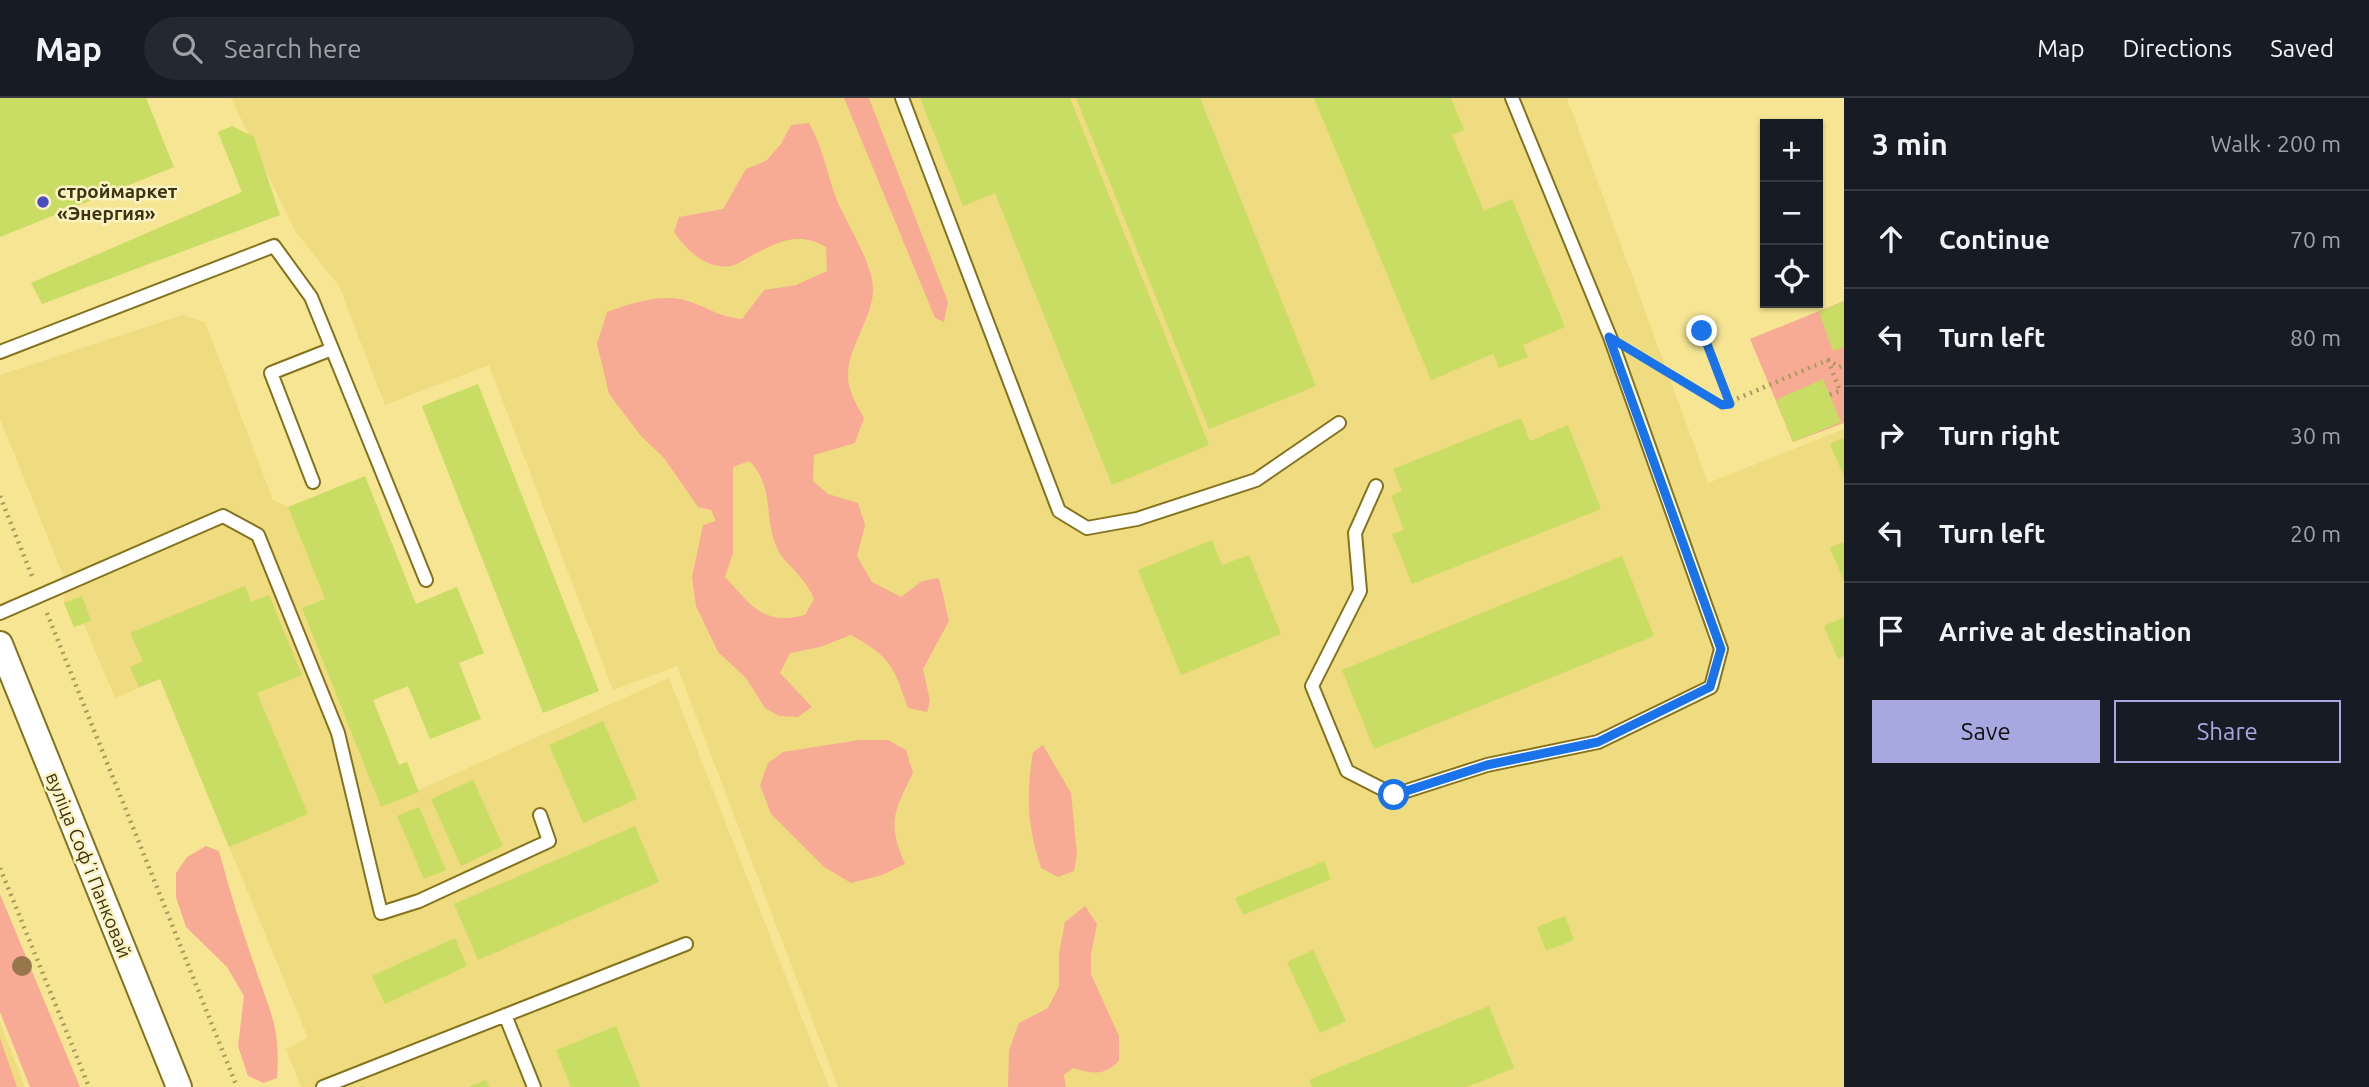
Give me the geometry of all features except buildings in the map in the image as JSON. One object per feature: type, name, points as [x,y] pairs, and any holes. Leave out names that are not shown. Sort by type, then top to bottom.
[{"type":"street","name":"вуліца Софʼі Панковай","points":[[0,644],[178,1087]]},
{"type":"lane","points":[[902,98],[1059,512],[1087,528],[1137,519],[1256,480],[1339,423]]},
{"type":"lane","points":[[1376,486],[1355,533],[1360,591],[1312,686],[1347,771],[1394,795],[1487,765],[1598,742],[1710,687],[1721,649],[1609,337],[1512,98]]},
{"type":"lane","points":[[0,352],[274,246],[311,297],[426,580]]},
{"type":"lane","points":[[313,482],[271,373],[332,349]]},
{"type":"lane","points":[[0,613],[223,516],[258,535],[338,733],[381,913],[419,901],[549,841],[540,816]]},
{"type":"lane","points":[[323,1087],[686,944]]},
{"type":"lane","points":[[505,1015],[534,1087]]},
{"type":"path","points":[[1702,331],[1730,404]]},
{"type":"path","points":[[1609,337],[1722,405],[1730,404],[1828,360]]},
{"type":"path","points":[[1828,360],[1839,366],[1844,365]]},
{"type":"path","points":[[1828,360],[1840,391],[1829,395]]},
{"type":"path","points":[[0,496],[237,1087]]},
{"type":"path","points":[[0,868],[89,1087]]},
{"type":"shaded area","points":[[231,98],[1567,98],[1708,483],[1844,429],[1844,1087],[838,1087],[677,666],[613,690],[489,365],[385,405],[339,286],[295,231]]},
{"type":"shaded area","points":[[844,98],[869,98],[948,302],[944,322],[935,318]]},
{"type":"shaded area","points":[[809,123],[814,133],[838,203],[870,271],[873,292],[867,316],[852,353],[848,377],[851,393],[864,418],[855,443],[814,455],[813,481],[828,494],[858,503],[865,525],[857,556],[872,582],[901,597],[922,581],[939,578],[949,621],[923,669],[930,701],[927,712],[908,708],[889,664],[875,650],[851,635],[820,647],[790,653],[780,673],[812,707],[798,717],[779,716],[765,708],[746,678],[718,652],[696,606],[692,577],[703,525],[716,521],[711,510],[698,507],[664,458],[641,436],[609,394],[597,344],[607,312],[629,305],[651,299],[674,298],[742,319],[764,290],[796,285],[827,271],[826,247],[816,242],[788,240],[731,266],[722,266],[698,257],[674,232],[679,217],[723,209],[746,169],[766,161],[781,144],[791,125]],"holes":[[[749,461],[757,470],[765,490],[776,546],[814,599],[805,615],[779,618],[759,611],[725,577],[733,553],[733,467]]]},
{"type":"shaded area","points":[[1844,301],[1844,423],[1793,442],[1750,339]]},
{"type":"shaded area","points":[[182,315],[205,322],[273,500],[288,507],[325,599],[381,807],[669,678],[829,1087],[301,1087],[286,1049],[308,1038],[160,679],[115,698],[84,624],[74,627],[64,603],[63,575],[0,419],[0,375]]},
{"type":"shaded area","points":[[859,740],[888,740],[906,750],[913,773],[895,817],[896,838],[905,864],[882,875],[851,883],[824,867],[771,814],[760,785],[768,763],[783,752]]},
{"type":"shaded area","points":[[1043,745],[1071,793],[1077,854],[1074,871],[1058,877],[1041,868],[1030,824],[1029,783],[1033,752]]},
{"type":"shaded area","points":[[206,846],[219,851],[273,1019],[277,1045],[277,1078],[264,1083],[248,1076],[238,1046],[244,996],[227,967],[186,927],[176,897],[176,873],[187,857]]},
{"type":"shaded area","points":[[0,894],[80,1087],[30,1087],[0,1012]]},
{"type":"shaded area","points":[[1085,906],[1097,924],[1091,954],[1091,974],[1119,1036],[1119,1061],[1098,1072],[1073,1068],[1064,1075],[1066,1087],[1008,1087],[1009,1050],[1019,1023],[1048,1008],[1059,986],[1059,953],[1065,922]]},
{"type":"shaded area","points":[[0,1023],[25,1087],[0,1087]]},
{"type":"shaded area","points":[[0,1038],[17,1087],[0,1087]]},
{"type":"place","name":"строймаркет «Энергия»","points":[[43,202]]},
{"type":"route","points":[[1394,795],[1487,765],[1598,742],[1710,687],[1721,649],[1609,337],[1722,405],[1730,404],[1702,331]]}]
